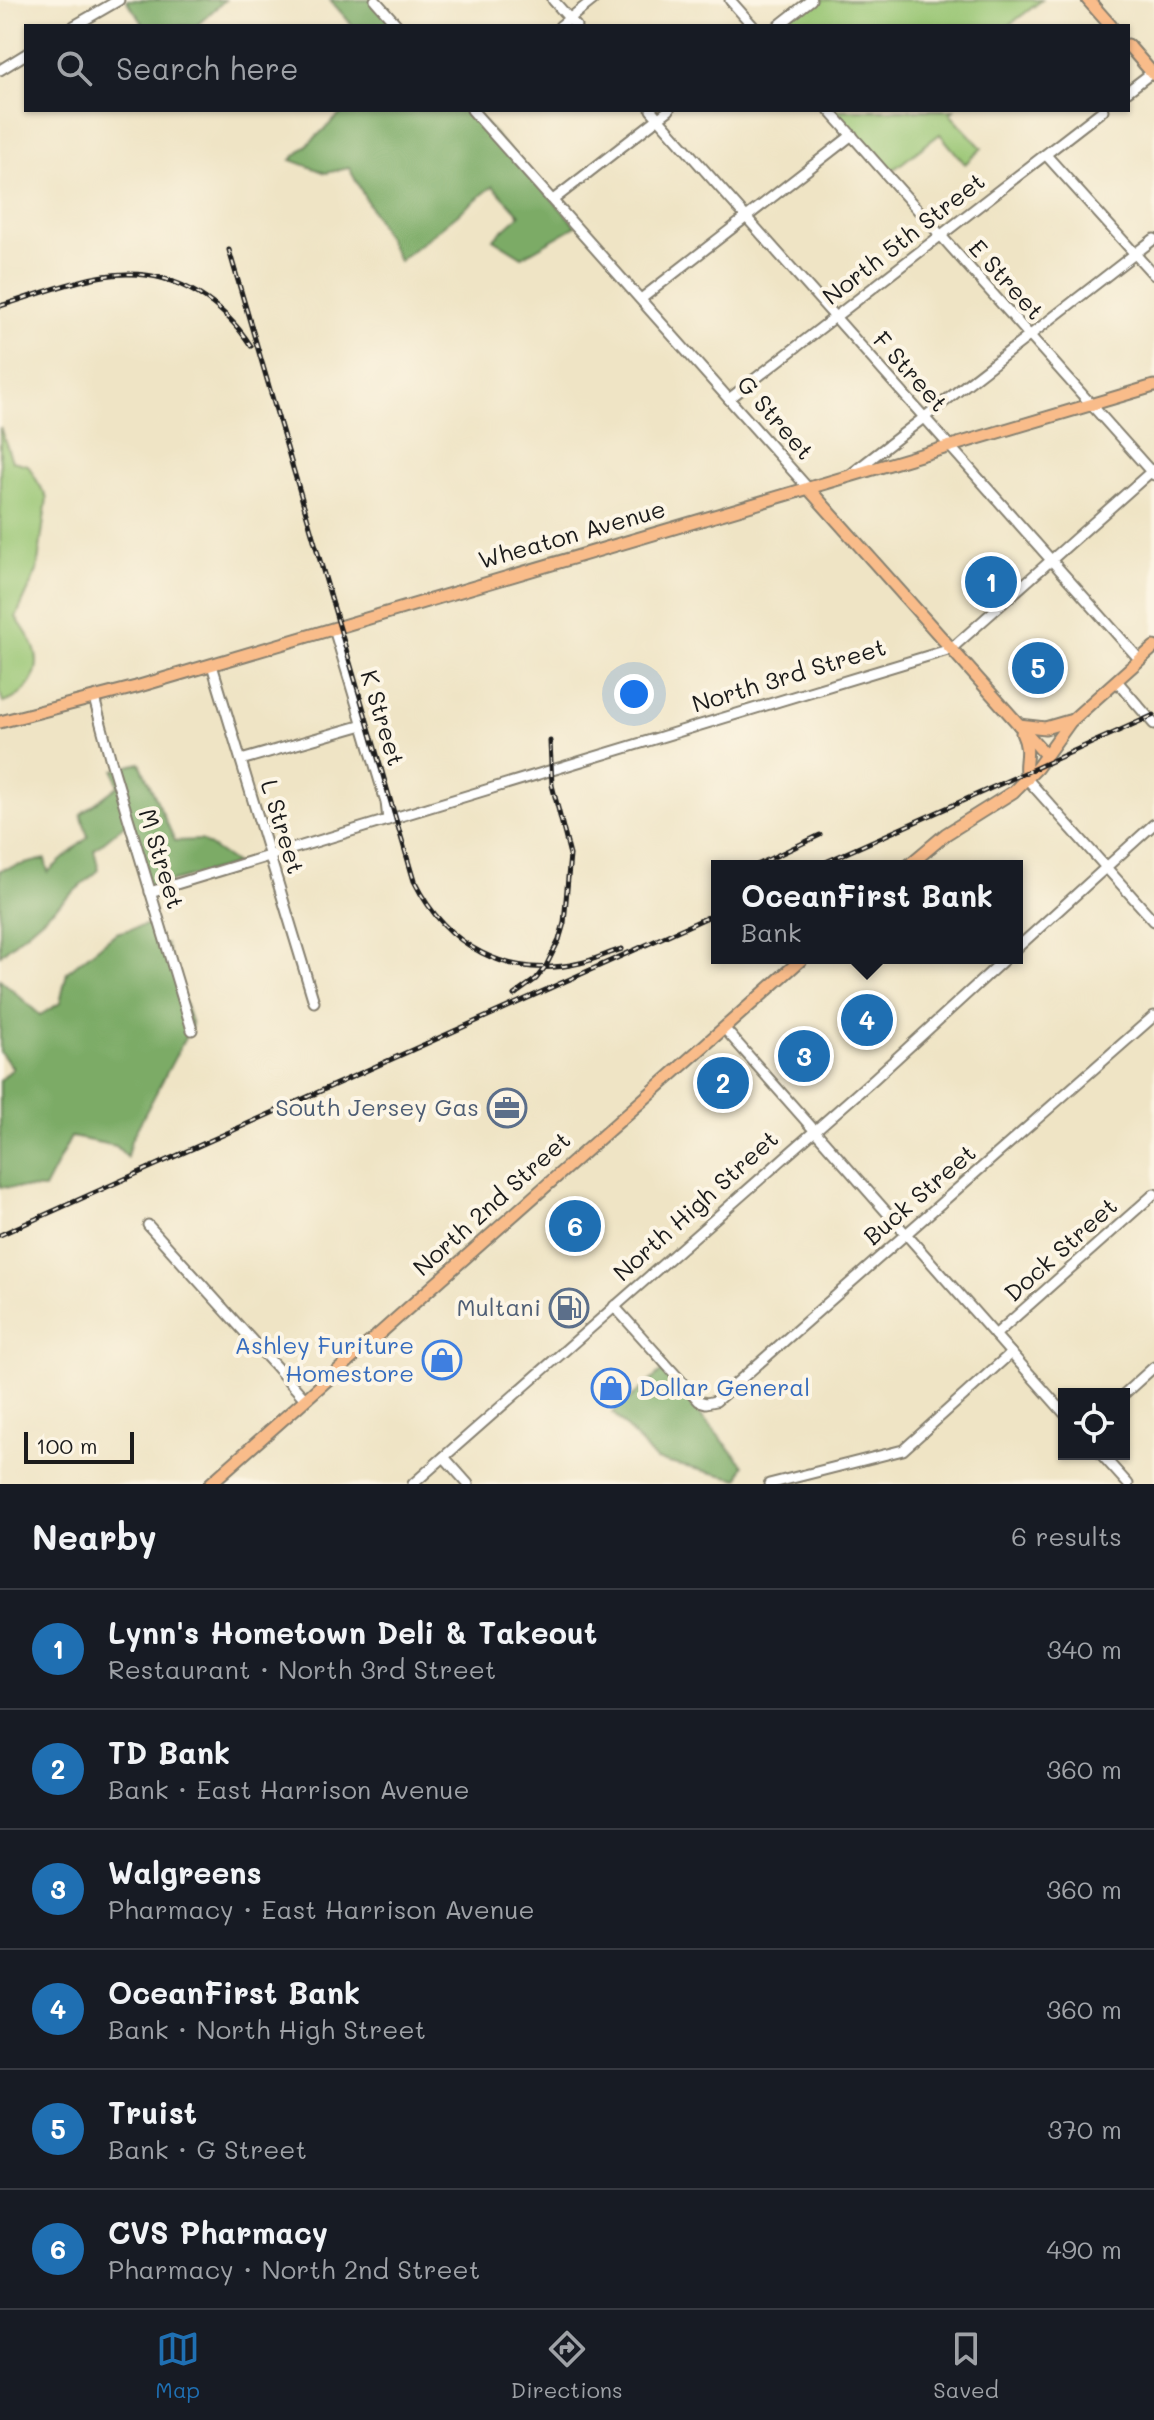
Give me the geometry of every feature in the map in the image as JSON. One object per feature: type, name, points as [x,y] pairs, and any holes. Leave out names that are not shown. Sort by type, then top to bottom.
[{"type":"main road","points":[[1088,0],[1109,24]]},
{"type":"main road","points":[[1130,47],[1153,73]]},
{"type":"main road","name":"Wheaton Avenue","points":[[1,719],[94,698],[212,665],[1154,386]]},
{"type":"main road","name":"G Street","points":[[808,488],[1045,754]]},
{"type":"main road","points":[[915,860],[946,834],[996,805],[1027,779],[1073,719],[1154,647]]},
{"type":"main road","points":[[1027,779],[1025,773],[1029,753],[1019,725],[1045,728],[1073,719]]},
{"type":"main road","name":"North 2nd Street","points":[[210,1484],[796,964]]},
{"type":"street","points":[[77,24],[119,0]]},
{"type":"street","points":[[375,0],[396,24]]},
{"type":"street","points":[[553,0],[573,22],[593,0]]},
{"type":"street","points":[[730,0],[751,24]]},
{"type":"street","points":[[781,24],[811,0]]},
{"type":"street","points":[[0,70],[24,55]]},
{"type":"street","points":[[1130,90],[1153,73]]},
{"type":"street","name":"G Street","points":[[474,112],[808,488]]},
{"type":"street","name":"F Street","points":[[653,112],[1140,660]]},
{"type":"street","points":[[553,200],[666,112]]},
{"type":"street","name":"E Street","points":[[831,112],[1153,472]]},
{"type":"street","name":"North 5th Street","points":[[729,399],[1100,112]]},
{"type":"street","points":[[641,299],[852,135]]},
{"type":"street","points":[[1046,155],[1154,275]]},
{"type":"street","points":[[849,476],[1154,239]]},
{"type":"street","name":"North 3rd Street","points":[[150,892],[388,820],[395,815],[951,649],[1153,472]]},
{"type":"street","name":"K Street","points":[[334,629],[386,802],[388,820]]},
{"type":"street","name":"L Street","points":[[212,665],[314,1002]]},
{"type":"street","points":[[1117,681],[1154,724]]},
{"type":"street","name":"M Street","points":[[94,698],[192,1030]]},
{"type":"street","points":[[241,760],[363,725]]},
{"type":"street","points":[[1027,779],[1154,921]]},
{"type":"street","points":[[1023,943],[1154,824]]},
{"type":"street","name":"North High Street","points":[[413,1484],[813,1129],[875,1078],[999,964]]},
{"type":"street","name":"Buck Street","points":[[614,1306],[699,1401],[712,1403],[781,1346],[1154,1016]]},
{"type":"street","points":[[724,1028],[1058,1406]]},
{"type":"street","name":"Dock Street","points":[[995,1335],[1154,1194]]},
{"type":"street","points":[[148,1225],[305,1399]]},
{"type":"street","points":[[769,1484],[903,1450],[1011,1353]]},
{"type":"street","points":[[1130,1389],[1154,1367]]},
{"type":"street","points":[[444,1457],[468,1484]]},
{"type":"street","points":[[1106,1460],[1128,1484]]},
{"type":"green space","points":[[126,0],[225,0],[198,24],[143,23]]},
{"type":"green space","points":[[330,0],[375,0],[396,24],[351,24]]},
{"type":"green space","points":[[811,0],[1042,0],[1011,24],[781,24]]},
{"type":"green space","points":[[343,112],[475,112],[576,226],[522,257],[493,239],[520,215],[493,186],[399,261],[349,168],[326,173],[291,160]]},
{"type":"green space","points":[[834,112],[952,112],[950,114],[982,148],[965,164],[940,134],[889,173]]},
{"type":"green space","points":[[0,427],[12,461],[28,465],[47,498],[37,571],[16,617],[34,646],[36,668],[25,690],[3,703],[0,692]]},
{"type":"green space","points":[[140,763],[175,841],[201,840],[236,864],[148,888],[128,822],[94,850],[99,870],[0,955],[0,870],[45,859],[48,872],[88,837],[81,814],[118,786],[114,770]]},
{"type":"green space","points":[[150,924],[156,947],[166,944],[192,1025],[131,1140],[127,1157],[116,1146],[71,1137],[44,1189],[0,1187],[0,1081],[13,1068],[0,1052],[0,979],[40,1015],[60,1003],[67,972],[116,933]]},
{"type":"green space","points":[[662,1371],[744,1465],[739,1479],[656,1460],[613,1413]]},
{"type":"railway","points":[[229,250],[414,881],[443,924],[461,940],[504,962],[553,967],[585,962],[622,949]]},
{"type":"railway","points":[[0,306],[96,277],[146,275],[182,285],[214,304],[251,346]]},
{"type":"railway","points":[[830,860],[1154,715]]},
{"type":"railway","points":[[514,995],[536,979],[546,966],[564,923],[570,855],[552,785],[550,741]]},
{"type":"railway","points":[[768,860],[820,835]]},
{"type":"railway","points":[[0,1235],[711,916]]},
{"type":"place","name":"Lynn's Hometown Deli & Takeout","points":[[991,582]]},
{"type":"place","name":"Truist","points":[[1038,668]]},
{"type":"place","name":"OceanFirst Bank","points":[[867,1020]]},
{"type":"place","name":"Walgreens","points":[[804,1056]]},
{"type":"place","name":"TD Bank","points":[[723,1083]]},
{"type":"place","name":"South Jersey Gas","points":[[507,1108]]},
{"type":"place","name":"CVS Pharmacy","points":[[575,1226]]},
{"type":"place","name":"Multani","points":[[569,1308]]},
{"type":"place","name":"Ashley Furiture Homestore","points":[[442,1360]]},
{"type":"place","name":"Dollar General","points":[[611,1388]]}]
